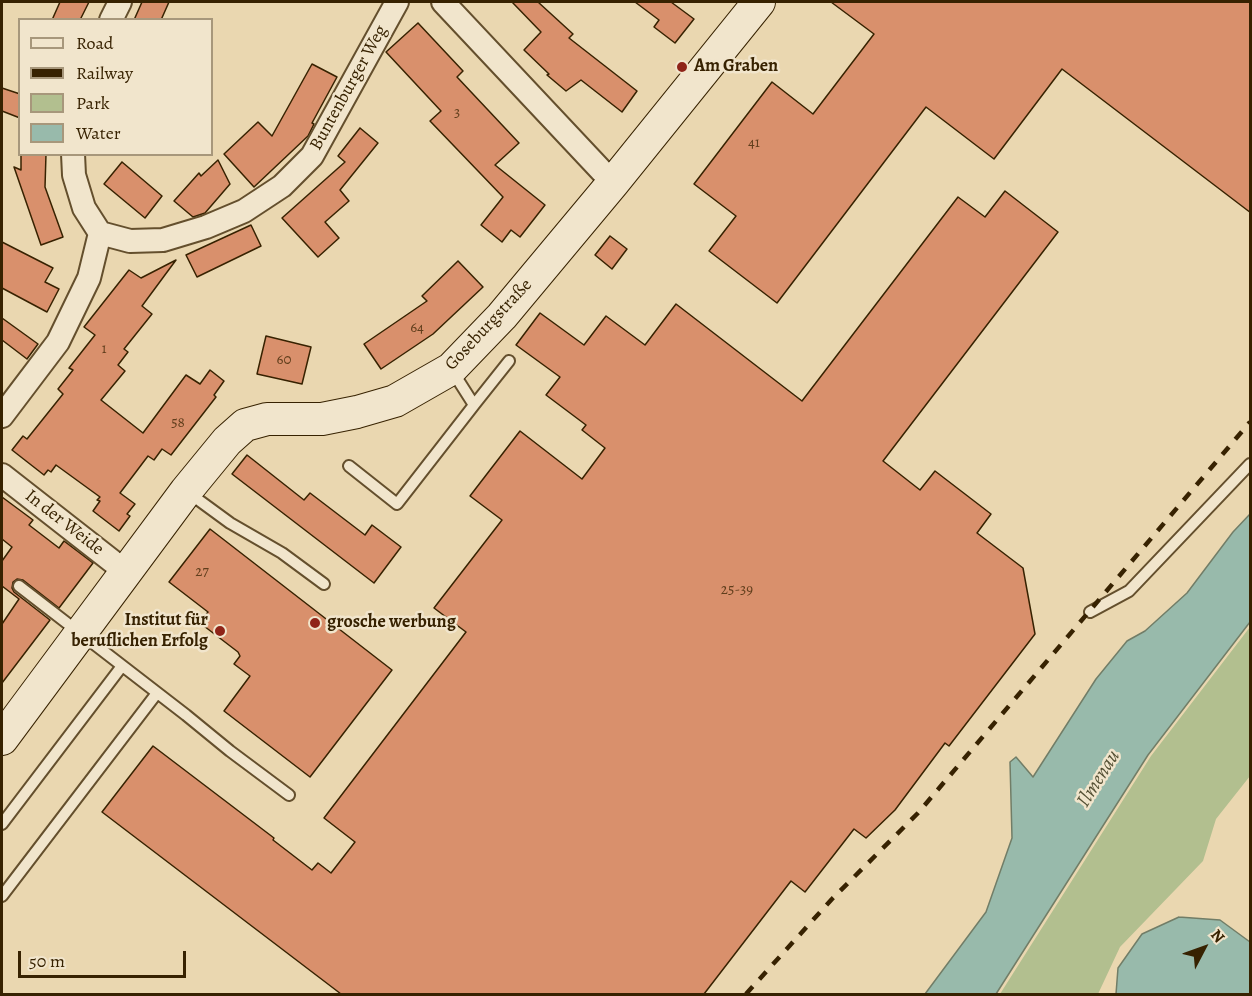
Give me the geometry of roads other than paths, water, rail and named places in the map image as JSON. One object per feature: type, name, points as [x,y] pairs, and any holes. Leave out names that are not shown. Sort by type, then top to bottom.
[{"type":"street","points":[[112,18],[120,2]]},
{"type":"street","name":"Buntenburger Weg","points":[[100,233],[130,242],[163,240],[206,227],[244,211],[282,186],[312,156],[397,2]]},
{"type":"street","points":[[443,2],[614,183]]},
{"type":"street","name":"Goseburgstraße","points":[[2,739],[186,491],[226,441],[245,425],[267,419],[322,419],[395,401],[451,369],[502,316],[614,183],[759,2]]},
{"type":"street","points":[[2,416],[58,342],[89,278],[100,233],[84,208],[74,175],[73,156]]},
{"type":"street","name":"In der Weide","points":[[2,475],[126,572]]},
{"type":"lane","points":[[349,466],[397,504],[509,361]]},
{"type":"lane","points":[[451,369],[474,405]]},
{"type":"lane","points":[[1090,612],[1129,591],[1251,464]]},
{"type":"lane","points":[[186,491],[224,519],[282,553],[324,584]]},
{"type":"lane","points":[[19,586],[230,752],[289,795]]},
{"type":"lane","points":[[2,824],[122,666]]},
{"type":"lane","points":[[2,896],[157,693]]},
{"type":"water","name":"Ilmenau","points":[[1250,514],[1250,622],[1148,755],[996,994],[925,994],[986,912],[1012,838],[1010,762],[1016,757],[1033,777],[1096,679],[1127,641],[1145,631],[1187,593],[1233,532]]},
{"type":"water","points":[[1179,917],[1220,920],[1250,942],[1250,994],[1116,994],[1118,968],[1142,934]]},
{"type":"railway","points":[[746,994],[832,899],[918,813],[1250,422]]},
{"type":"place","name":"Am Graben","points":[[682,67]]},
{"type":"place","name":"grosche werbung","points":[[315,623]]},
{"type":"place","name":"Institut für beruflichen Erfolg","points":[[220,631]]}]
